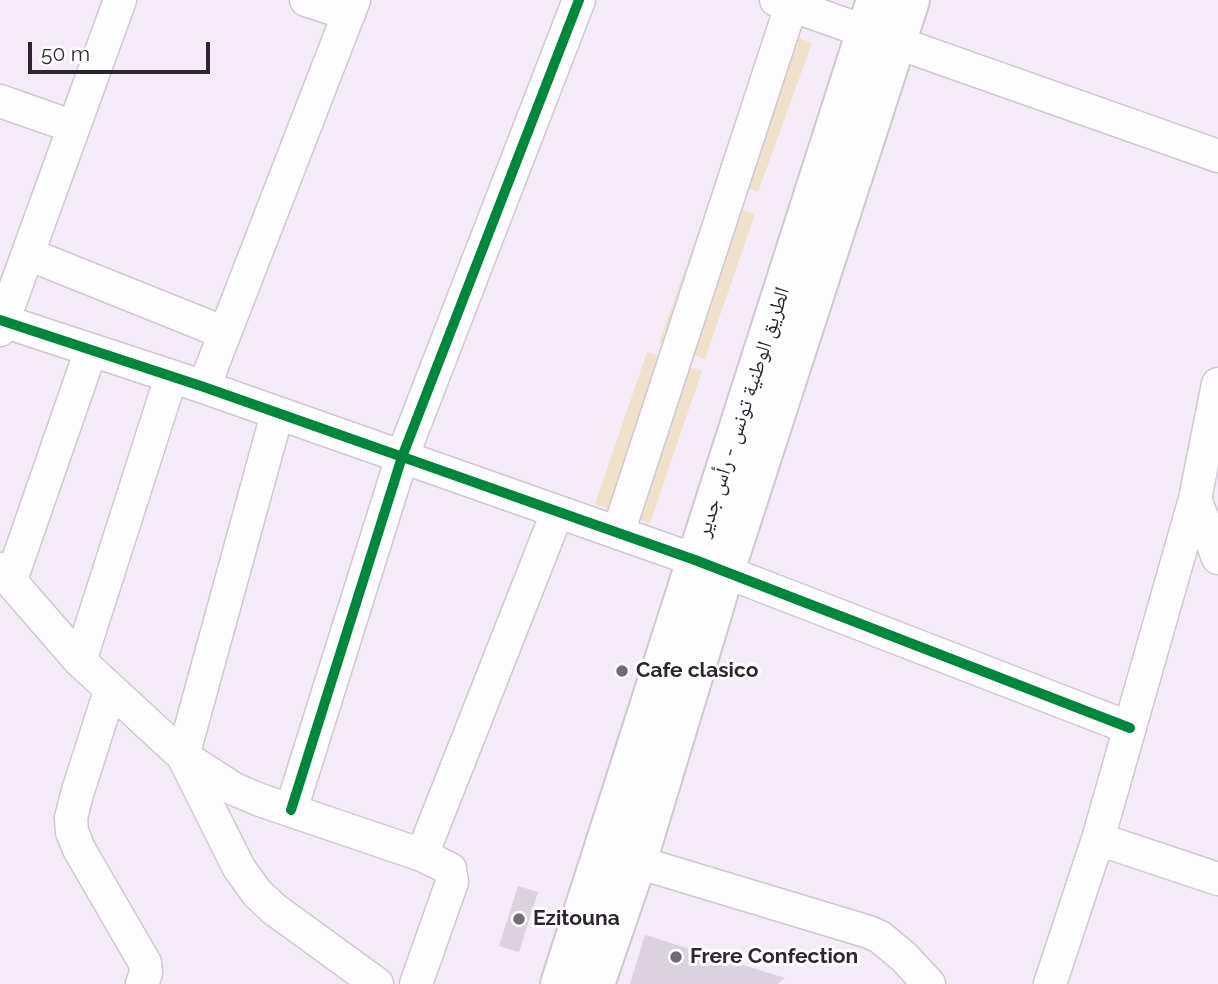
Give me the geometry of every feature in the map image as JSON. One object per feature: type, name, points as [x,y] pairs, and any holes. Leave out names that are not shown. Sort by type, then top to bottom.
[{"type":"main road","name":"الطريق الوطنية تونس - رأس جدير","points":[[560,984],[710,566],[879,25],[911,0]]},
{"type":"main road","name":"الطريق الوطنية تونس - رأس جدير","points":[[595,984],[637,862],[710,566]]},
{"type":"street","points":[[120,0],[1,324],[204,387],[618,533],[1130,728]]},
{"type":"street","points":[[204,387],[352,7],[306,0]]},
{"type":"street","points":[[291,810],[402,457],[579,0]]},
{"type":"street","points":[[618,533],[787,2],[879,25],[1218,156]]},
{"type":"street","points":[[0,101],[74,127]]},
{"type":"street","points":[[27,254],[225,333]]},
{"type":"street","points":[[91,350],[6,575],[80,661],[183,756],[233,789],[422,855],[450,869],[453,878],[416,984]]},
{"type":"street","points":[[80,661],[171,377]]},
{"type":"street","points":[[1050,984],[1098,839],[1195,499],[1218,384]]},
{"type":"street","points":[[277,414],[183,756],[239,868],[257,893],[285,917],[377,984]]},
{"type":"street","points":[[1195,499],[1218,558]]},
{"type":"street","points":[[422,855],[557,513]]},
{"type":"street","points":[[110,691],[77,794],[71,818],[72,832],[79,849],[145,963],[146,973],[142,984]]},
{"type":"street","points":[[1098,839],[1218,879]]},
{"type":"street","points":[[637,862],[869,932],[880,937],[904,957],[929,984]]},
{"type":"shaded area","points":[[771,28],[812,43],[758,192],[716,177]]},
{"type":"shaded area","points":[[710,198],[755,214],[705,359],[659,343]]},
{"type":"shaded area","points":[[647,352],[702,371],[650,523],[595,504]]},
{"type":"building","name":"Ezitouna","points":[[518,886],[538,892],[519,952],[499,946]]},
{"type":"building","name":"Frere Confection","points":[[645,935],[785,978],[778,984],[630,984]]},
{"type":"cycle path","points":[[291,810],[402,457],[579,0]]},
{"type":"cycle path","points":[[0,320],[204,387],[695,560],[1130,728]]},
{"type":"place","name":"Cafe clasico","points":[[622,671]]},
{"type":"place","name":"Ezitouna","points":[[519,919]]},
{"type":"place","name":"Frere Confection","points":[[676,957]]}]
